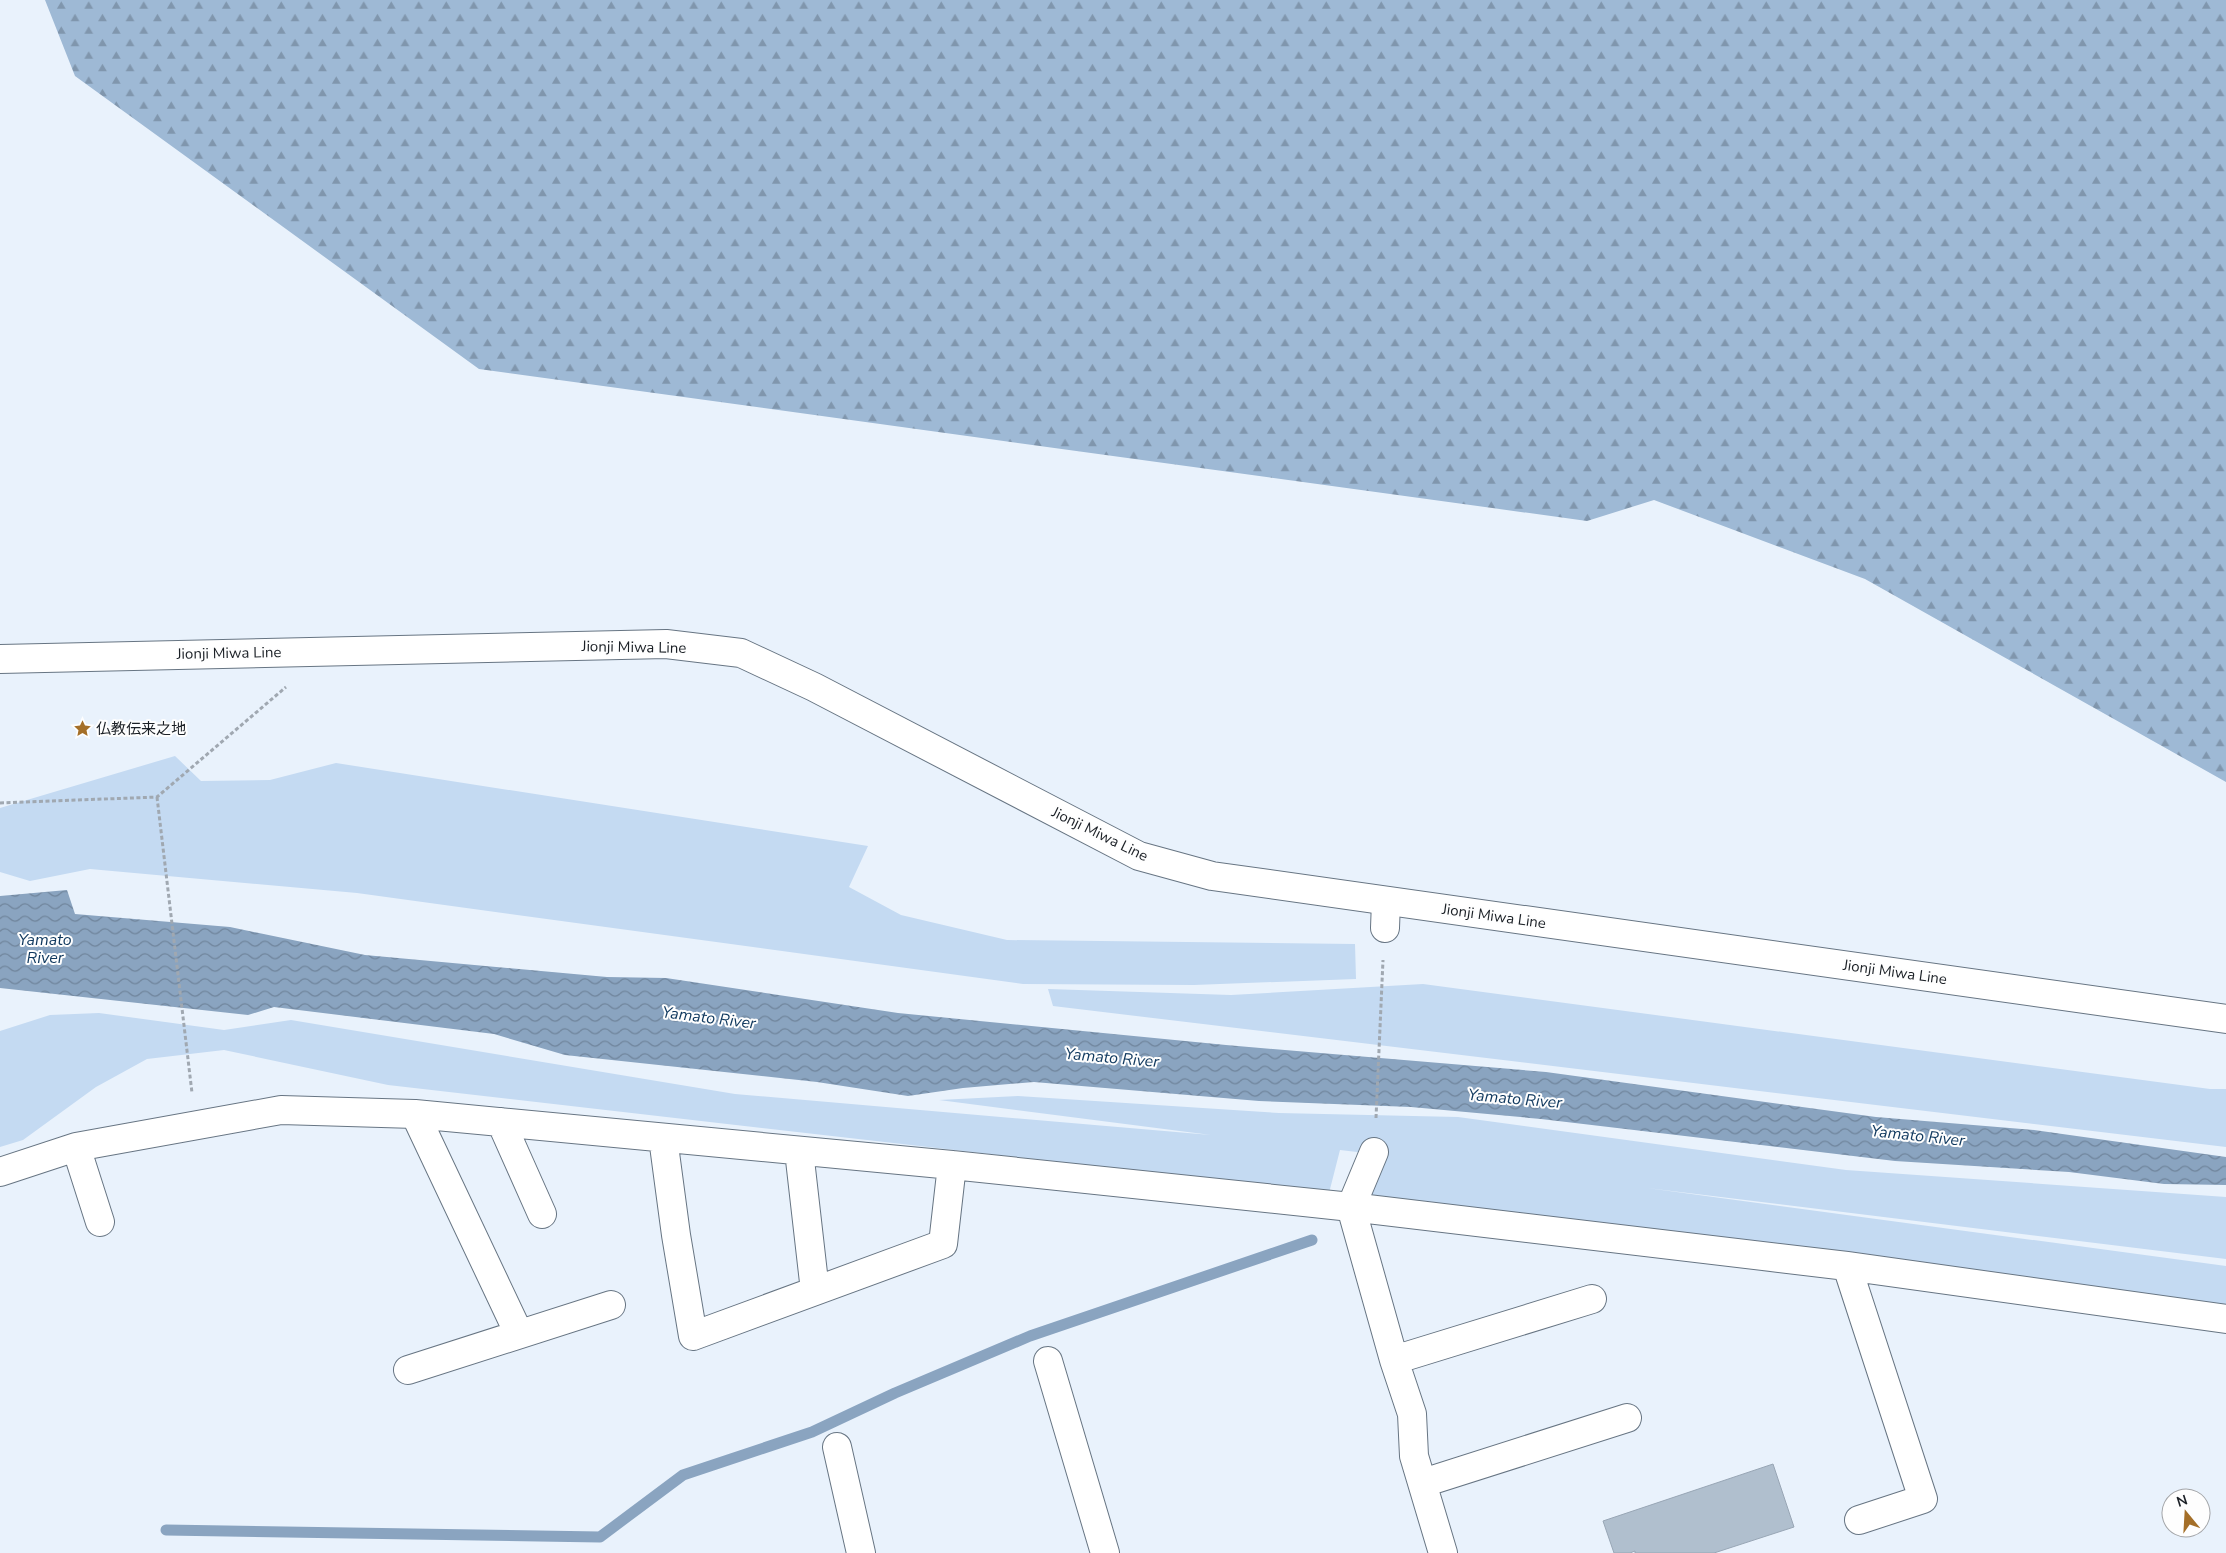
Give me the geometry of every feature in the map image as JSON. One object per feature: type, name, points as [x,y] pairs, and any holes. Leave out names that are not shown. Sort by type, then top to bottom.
[{"type":"street","name":"Jionji Miwa Line","points":[[0,659],[666,644],[741,653],[814,687],[1139,856],[1212,876],[2226,1019]]},
{"type":"street","points":[[1385,928],[1386,901]]},
{"type":"street","points":[[0,1172],[76,1147],[281,1110],[415,1114],[952,1165],[1351,1207],[1847,1266],[2226,1319]]},
{"type":"street","points":[[415,1114],[519,1334]]},
{"type":"street","points":[[501,1122],[542,1214]]},
{"type":"street","points":[[663,1138],[676,1235],[693,1336],[943,1244],[952,1165]]},
{"type":"street","points":[[76,1147],[100,1222]]},
{"type":"street","points":[[799,1151],[815,1291]]},
{"type":"street","points":[[1374,1152],[1351,1207],[1394,1360],[1412,1414],[1414,1456],[1443,1553]]},
{"type":"street","points":[[1847,1266],[1923,1499],[1859,1520]]},
{"type":"street","points":[[1394,1360],[1592,1298]]},
{"type":"street","points":[[408,1370],[611,1304]]},
{"type":"street","points":[[1048,1361],[1105,1553]]},
{"type":"street","points":[[1423,1483],[1627,1418]]},
{"type":"street","points":[[837,1447],[861,1553]]},
{"type":"path","points":[[0,803],[158,797],[329,651]]},
{"type":"path","points":[[158,797],[159,819],[190,1076]]},
{"type":"path","points":[[1374,1152],[1385,928]]},
{"type":"shaded area","points":[[175,756],[201,781],[270,780],[336,763],[868,846],[849,887],[901,915],[1007,940],[1355,944],[1356,979],[1194,985],[1023,984],[357,893],[90,869],[30,881],[0,872],[0,808]]},
{"type":"shaded area","points":[[1423,984],[2210,1089],[2226,1089],[2226,1147],[1053,1006],[1048,989],[1231,995]]},
{"type":"shaded area","points":[[99,1013],[224,1030],[291,1020],[735,1094],[1211,1135],[939,1100],[1018,1096],[1279,1113],[1458,1117],[1846,1170],[2226,1197],[2226,1259],[1647,1188],[2226,1266],[2226,1308],[1353,1197],[1374,1154],[1340,1150],[1329,1193],[388,1085],[224,1050],[147,1059],[96,1087],[23,1140],[0,1147],[0,1031],[50,1015]]},
{"type":"green space","points":[[45,0],[2226,0],[2226,782],[1865,579],[1654,500],[1587,521],[479,369],[75,76]]},
{"type":"water","name":"Yamato River","points":[[67,890],[75,914],[230,927],[365,955],[607,977],[666,978],[898,1013],[1226,1045],[1546,1072],[1876,1117],[2034,1130],[2226,1157],[2226,1185],[2164,1184],[2069,1172],[1895,1161],[1541,1119],[1411,1107],[1259,1101],[1034,1082],[963,1088],[908,1096],[817,1082],[565,1055],[494,1034],[274,1007],[248,1015],[0,988],[0,896]]},
{"type":"building","points":[[1773,1464],[1794,1527],[1714,1553],[1635,1553],[1635,1551],[1630,1553],[1614,1553],[1603,1521]]},
{"type":"waterway","points":[[166,1530],[600,1537],[683,1475],[812,1432],[895,1393],[1030,1336],[1312,1240]]},
{"type":"place","name":"仏教伝来之地","points":[[82,729]]}]
